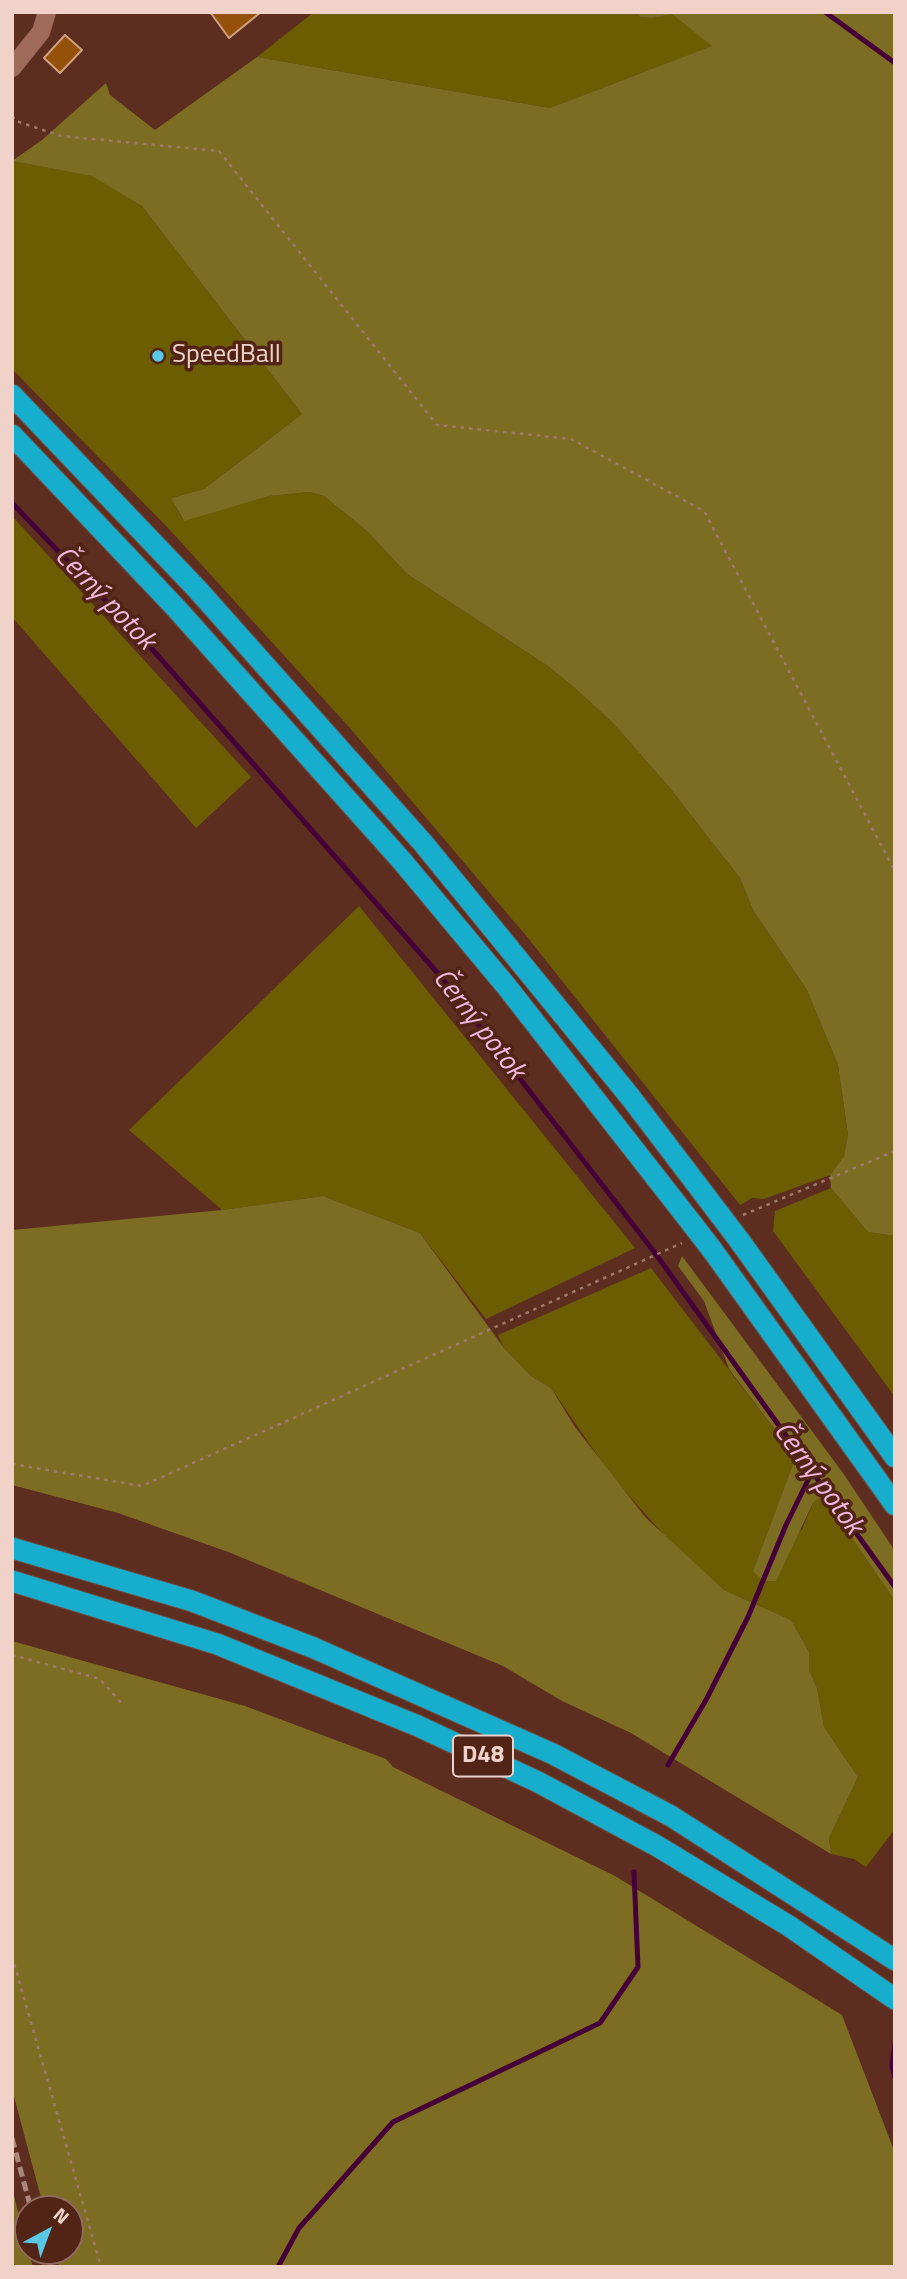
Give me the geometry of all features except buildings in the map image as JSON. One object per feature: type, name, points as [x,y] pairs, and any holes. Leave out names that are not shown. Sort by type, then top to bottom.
[{"type":"highway","points":[[12,395],[197,589],[423,843],[631,1098],[739,1240],[895,1457]]},
{"type":"highway","points":[[12,435],[176,608],[402,861],[524,1009],[689,1233],[713,1251],[895,1505]]},
{"type":"highway","name":"D48","points":[[12,1548],[192,1601],[432,1698],[553,1754],[671,1816],[895,1960]]},
{"type":"highway","name":"D48","points":[[12,1581],[218,1644],[418,1726],[538,1782],[657,1846],[789,1926],[893,1997]]},
{"type":"street","points":[[12,68],[41,32],[47,12]]},
{"type":"path","points":[[12,116],[16,121],[61,136],[219,150],[437,425],[571,439],[704,511],[895,871]]},
{"type":"path","points":[[746,1214],[895,1151]]},
{"type":"path","points":[[12,1464],[142,1486],[487,1329],[689,1233]]},
{"type":"path","points":[[12,1655],[100,1679],[123,1705]]},
{"type":"path","points":[[12,1956],[101,2267]]},
{"type":"shaded area","points":[[314,12],[636,12],[640,17],[652,18],[672,13],[713,46],[550,108],[257,57]]},
{"type":"shaded area","points":[[636,12],[895,12],[895,1236],[868,1232],[831,1188],[830,1175],[844,1156],[848,1135],[838,1065],[807,990],[753,910],[740,878],[669,787],[614,724],[576,689],[548,666],[407,574],[367,531],[324,496],[310,492],[269,496],[184,521],[171,498],[204,489],[302,414],[142,206],[92,176],[12,161],[42,140],[106,83],[110,95],[155,130],[257,57],[550,108],[712,46],[672,14],[652,18],[640,17]]},
{"type":"shaded area","points":[[12,161],[94,176],[142,206],[302,414],[204,489],[171,498],[183,520],[269,496],[310,492],[324,496],[367,531],[407,574],[548,666],[576,689],[614,724],[669,787],[740,878],[753,910],[807,990],[838,1065],[848,1136],[844,1156],[830,1175],[764,1199],[752,1198],[740,1205],[528,938],[349,727],[169,529],[12,369]]},
{"type":"shaded area","points":[[12,516],[251,777],[196,828],[12,617]]},
{"type":"shaded area","points":[[359,906],[635,1248],[486,1319],[420,1233],[323,1196],[222,1210],[129,1130]]},
{"type":"shaded area","points":[[831,1188],[868,1232],[895,1236],[895,1397],[773,1231],[775,1211]]},
{"type":"shaded area","points":[[323,1196],[420,1233],[504,1348],[531,1376],[551,1388],[575,1427],[645,1517],[724,1590],[791,1620],[809,1652],[809,1670],[817,1688],[824,1727],[858,1777],[829,1838],[831,1854],[631,1733],[562,1701],[503,1666],[231,1553],[118,1513],[12,1485],[12,1230],[222,1210]]},
{"type":"shaded area","points":[[682,1256],[843,1473],[895,1551],[895,1601],[822,1494],[813,1503],[776,1581],[763,1581],[753,1571],[794,1462],[788,1447],[729,1369],[704,1301],[678,1266]]},
{"type":"shaded area","points":[[651,1268],[788,1447],[794,1463],[753,1571],[802,1529],[813,1503],[822,1493],[895,1601],[895,1829],[866,1867],[854,1859],[831,1854],[829,1838],[858,1777],[824,1727],[817,1688],[809,1670],[809,1652],[791,1620],[724,1590],[673,1545],[613,1478],[551,1388],[531,1376],[504,1348],[498,1335]]},
{"type":"shaded area","points":[[12,1641],[245,1706],[386,1759],[393,1767],[615,1876],[842,2015],[895,2153],[895,2267],[59,2267],[84,2265],[84,2195],[40,2195],[12,2089]]},
{"type":"shaded area","points":[[12,2188],[14,2265],[33,2267],[12,2267]]},
{"type":"waterway","points":[[825,12],[895,63]]},
{"type":"waterway","name":"Černý potok","points":[[12,503],[152,649],[442,978],[655,1253],[895,1587]]},
{"type":"waterway","points":[[668,1765],[706,1700],[748,1617],[786,1525],[813,1470]]},
{"type":"waterway","points":[[278,2267],[299,2228],[393,2122],[600,2023],[638,1967],[634,1872]]},
{"type":"waterway","name":"Černý potok","points":[[895,2043],[892,2066],[895,2078]]},
{"type":"railway","points":[[12,2138],[27,2195]]},
{"type":"place","name":"SpeedBall","points":[[158,356]]}]
